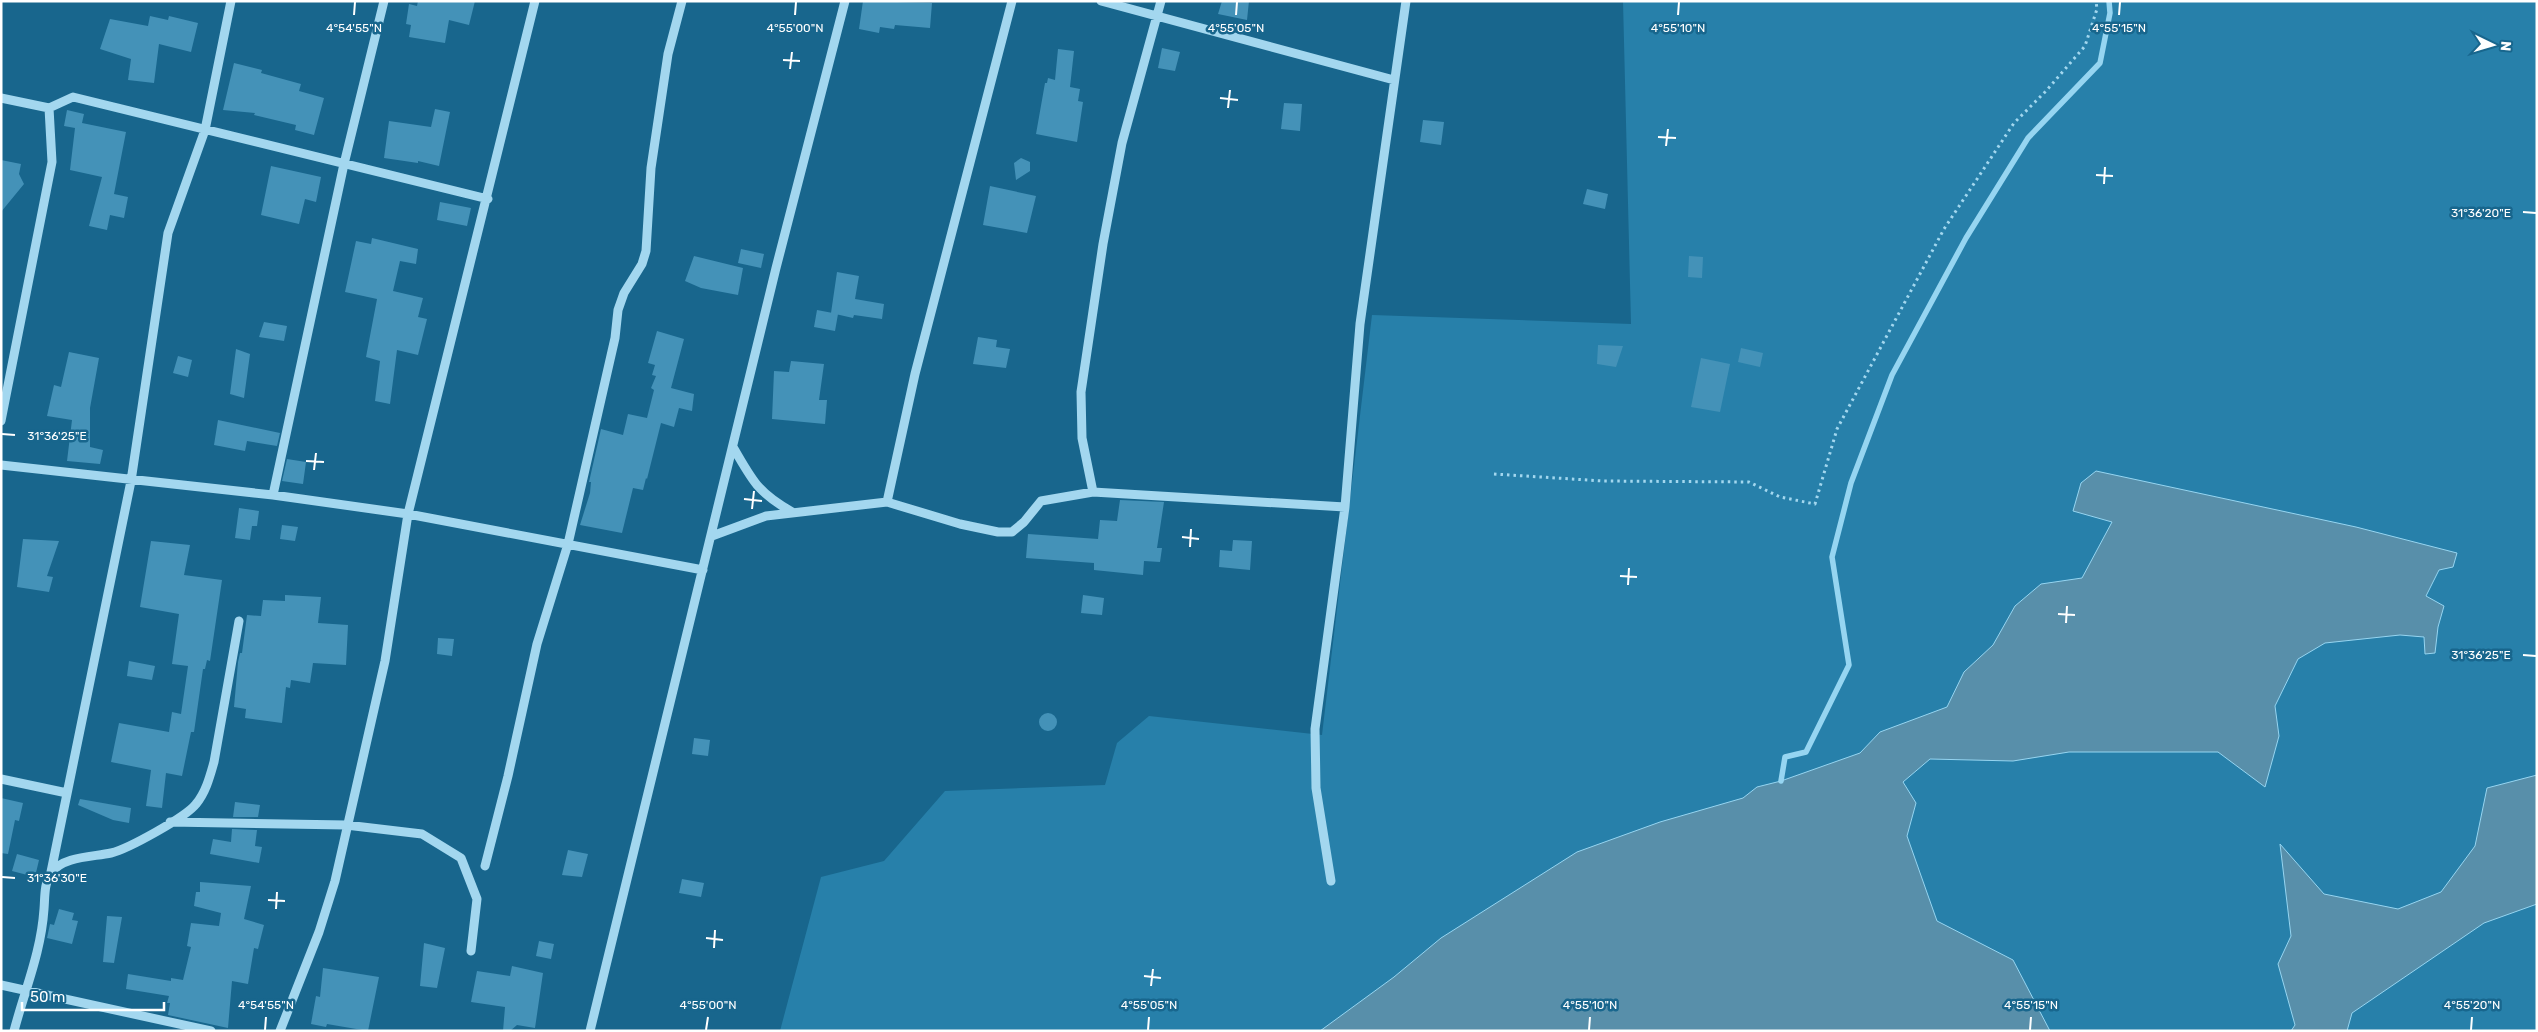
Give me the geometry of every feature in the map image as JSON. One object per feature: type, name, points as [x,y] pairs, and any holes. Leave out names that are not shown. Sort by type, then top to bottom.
[{"type":"street","points":[[14,1031],[25,990],[34,971],[43,923],[46,883],[51,872],[131,481],[168,232],[205,130],[231,1]]},
{"type":"street","points":[[273,495],[344,164],[384,1]]},
{"type":"street","points":[[280,1031],[319,932],[335,881],[346,825],[385,661],[408,514],[488,199],[535,1]]},
{"type":"street","points":[[485,866],[508,776],[537,644],[568,544],[615,338],[618,310],[624,293],[642,264],[646,251],[651,168],[668,54],[682,1]]},
{"type":"street","points":[[590,1031],[733,447],[845,1]]},
{"type":"street","points":[[887,502],[915,374],[1012,1]]},
{"type":"street","points":[[1101,1],[1394,80]]},
{"type":"street","points":[[1094,492],[1082,438],[1081,392],[1103,244],[1122,143],[1161,1]]},
{"type":"street","points":[[1331,881],[1316,788],[1315,728],[1345,506],[1360,324],[1406,1]]},
{"type":"street","points":[[1,98],[49,108],[73,97],[488,199]]},
{"type":"street","points":[[1,421],[52,162],[49,108]]},
{"type":"street","points":[[733,447],[759,490],[772,501],[792,512]]},
{"type":"street","points":[[1,465],[131,481],[273,495],[408,514],[703,570]]},
{"type":"street","points":[[712,536],[766,516],[887,502],[960,524],[998,532],[1012,532],[1024,522],[1041,501],[1094,492],[1345,506]]},
{"type":"street","points":[[51,872],[63,863],[114,852],[151,835],[196,805],[208,785],[214,762],[239,621]]},
{"type":"street","points":[[1,779],[67,793]]},
{"type":"street","points":[[170,822],[346,825],[422,834],[461,858],[477,899],[471,951]]},
{"type":"street","points":[[1,985],[208,1030]]},
{"type":"path","points":[[1494,474],[1603,481],[1749,482],[1780,496],[1815,504],[1837,428],[1944,229],[1986,169],[2014,123],[2086,46],[2097,9],[2096,1]]},
{"type":"shaded area","points":[[1623,1],[2537,1],[2537,1031],[780,1031],[821,877],[884,861],[945,791],[1105,785],[1117,743],[1149,716],[1322,735],[1372,315],[1631,324]]},
{"type":"shaded area","points":[[2096,471],[2356,527],[2457,553],[2453,567],[2439,570],[2426,596],[2444,606],[2438,627],[2435,653],[2425,654],[2424,637],[2400,635],[2325,643],[2298,659],[2275,706],[2279,736],[2265,787],[2218,752],[2069,752],[2013,761],[1930,759],[1903,782],[1916,803],[1907,836],[1937,921],[2013,960],[2050,1031],[1320,1031],[1394,977],[1441,938],[1577,852],[1660,822],[1743,798],[1757,787],[1781,781],[1860,753],[1880,732],[1947,707],[1964,672],[1993,645],[2015,606],[2041,584],[2082,578],[2112,522],[2073,511],[2081,483]]},
{"type":"shaded area","points":[[2537,775],[2537,904],[2484,923],[2352,1013],[2347,1031],[2291,1031],[2295,1025],[2278,964],[2291,936],[2280,844],[2324,894],[2398,909],[2441,892],[2475,846],[2487,788]]},
{"type":"building","points":[[418,1],[475,1],[469,25],[449,20],[445,43],[409,37],[411,25],[406,24],[409,4],[417,6]]},
{"type":"building","points":[[863,1],[932,3],[930,28],[895,25],[894,29],[880,27],[879,33],[859,29]]},
{"type":"building","points":[[1222,1],[1249,1],[1247,20],[1218,14]]},
{"type":"building","points":[[150,16],[168,20],[169,16],[198,23],[191,52],[159,44],[154,83],[128,80],[131,59],[100,49],[110,19],[148,26]]},
{"type":"building","points":[[1162,48],[1180,52],[1175,71],[1158,68]]},
{"type":"building","points":[[1058,49],[1074,51],[1070,87],[1080,89],[1078,101],[1083,102],[1077,142],[1036,134],[1045,83],[1047,83],[1048,78],[1055,80]]},
{"type":"building","points":[[234,63],[262,70],[261,73],[301,84],[299,91],[324,98],[314,135],[295,130],[296,125],[254,115],[255,113],[223,110]]},
{"type":"building","points":[[1284,103],[1302,104],[1300,131],[1281,129]]},
{"type":"building","points":[[435,109],[450,112],[439,166],[418,161],[418,163],[384,158],[389,121],[431,127]]},
{"type":"building","points":[[67,110],[84,114],[82,123],[126,132],[114,194],[128,197],[124,218],[110,215],[107,230],[89,226],[102,177],[70,170],[75,128],[64,126]]},
{"type":"building","points":[[1423,120],[1444,122],[1441,145],[1420,142]]},
{"type":"building","points":[[1021,158],[1030,162],[1030,171],[1016,180],[1014,163]]},
{"type":"building","points":[[1,160],[21,164],[19,174],[24,184],[1,212]]},
{"type":"building","points":[[271,166],[321,177],[316,202],[305,199],[299,224],[261,215]]},
{"type":"building","points":[[990,186],[1036,196],[1027,233],[983,225]]},
{"type":"building","points":[[1587,189],[1608,194],[1605,209],[1583,204]]},
{"type":"building","points":[[440,202],[471,208],[467,226],[437,220]]},
{"type":"building","points":[[372,238],[418,249],[416,264],[400,261],[393,291],[423,298],[418,317],[427,319],[418,355],[397,350],[390,404],[375,401],[380,361],[366,357],[377,299],[345,292],[356,241],[371,244]]},
{"type":"building","points":[[741,249],[764,254],[761,268],[738,263]]},
{"type":"building","points":[[694,256],[743,268],[738,295],[701,288],[685,281]]},
{"type":"building","points":[[1689,256],[1703,257],[1702,278],[1688,277]]},
{"type":"building","points":[[837,272],[859,276],[855,299],[884,304],[882,319],[854,315],[853,318],[831,313]]},
{"type":"building","points":[[817,310],[838,314],[835,331],[814,327]]},
{"type":"building","points":[[264,322],[287,326],[284,341],[259,337]]},
{"type":"building","points":[[657,331],[684,339],[671,388],[694,394],[692,411],[679,408],[674,427],[661,423],[647,479],[643,490],[633,488],[622,533],[580,525],[590,493],[591,482],[589,482],[601,429],[623,435],[628,414],[647,418],[654,390],[651,388],[656,376],[652,375],[655,365],[648,363]]},
{"type":"building","points":[[978,337],[997,340],[996,347],[1010,349],[1006,368],[973,364]]},
{"type":"building","points":[[1598,345],[1623,346],[1616,367],[1597,364]]},
{"type":"building","points":[[1741,348],[1763,353],[1760,367],[1738,362]]},
{"type":"building","points":[[236,349],[250,354],[244,398],[230,394]]},
{"type":"building","points":[[69,352],[99,358],[90,408],[90,447],[103,450],[100,464],[67,461],[72,420],[47,416],[54,385],[61,387]]},
{"type":"building","points":[[178,356],[192,360],[188,377],[173,373]]},
{"type":"building","points":[[1701,358],[1730,364],[1720,412],[1691,407]]},
{"type":"building","points":[[791,361],[824,364],[819,400],[827,400],[825,424],[772,419],[774,371],[789,372]]},
{"type":"building","points":[[218,420],[280,433],[277,446],[247,441],[245,451],[214,445]]},
{"type":"building","points":[[287,459],[306,462],[303,484],[282,481]]},
{"type":"building","points":[[1120,500],[1164,502],[1157,548],[1162,548],[1160,562],[1144,561],[1143,575],[1094,570],[1094,563],[1026,558],[1028,534],[1098,539],[1100,520],[1117,521]]},
{"type":"building","points":[[239,508],[259,511],[257,526],[252,526],[250,540],[235,538]]},
{"type":"building","points":[[282,525],[298,527],[295,541],[280,539]]},
{"type":"building","points":[[23,539],[59,541],[47,576],[53,577],[49,592],[17,587]]},
{"type":"building","points":[[1233,540],[1252,541],[1250,570],[1219,567],[1220,550],[1232,551]]},
{"type":"building","points":[[151,541],[190,545],[184,575],[222,580],[210,661],[207,660],[205,669],[203,669],[194,732],[191,732],[182,776],[166,773],[162,808],[146,806],[151,770],[111,762],[119,723],[169,732],[172,712],[181,714],[188,666],[172,664],[179,614],[140,607]]},
{"type":"building","points":[[285,595],[321,597],[318,623],[348,625],[346,665],[313,663],[310,683],[291,680],[290,688],[286,687],[282,723],[245,718],[246,709],[234,707],[238,662],[240,653],[242,653],[247,615],[261,616],[263,600],[285,601]]},
{"type":"building","points":[[1083,595],[1104,598],[1102,615],[1081,613]]},
{"type":"building","points":[[438,638],[454,639],[452,656],[437,654]]},
{"type":"building","points":[[129,661],[155,666],[152,680],[127,676]]},
{"type":"building","points":[[1048,713],[1054,716],[1057,722],[1054,728],[1048,731],[1042,728],[1039,722],[1042,716]]},
{"type":"building","points":[[694,738],[710,740],[708,756],[692,754]]},
{"type":"building","points":[[1,798],[23,803],[19,821],[15,820],[8,854],[1,853]]},
{"type":"building","points":[[80,799],[131,808],[129,823],[113,820],[78,805]]},
{"type":"building","points":[[235,802],[260,805],[258,817],[233,817]]},
{"type":"building","points":[[232,829],[257,830],[255,846],[262,847],[259,863],[210,854],[213,839],[231,842]]},
{"type":"building","points":[[568,850],[588,854],[582,877],[562,875]]},
{"type":"building","points":[[17,854],[39,860],[35,877],[12,871]]},
{"type":"building","points":[[682,879],[704,883],[701,897],[679,893]]},
{"type":"building","points":[[200,882],[251,886],[244,919],[264,925],[258,949],[254,948],[248,984],[232,981],[228,1028],[168,1015],[170,1003],[167,1003],[169,996],[126,989],[128,974],[171,981],[171,978],[183,980],[191,947],[187,946],[191,923],[219,926],[221,913],[194,906],[196,892],[200,892]]},
{"type":"building","points":[[59,909],[74,913],[72,920],[78,921],[72,944],[47,938],[50,924],[54,925]]},
{"type":"building","points":[[107,916],[122,917],[114,963],[103,962]]},
{"type":"building","points":[[539,941],[554,944],[551,959],[536,956]]},
{"type":"building","points":[[424,943],[445,948],[437,988],[420,986]]},
{"type":"building","points":[[512,966],[543,973],[535,1028],[517,1025],[510,1031],[503,1031],[505,1007],[471,1002],[477,971],[510,976]]},
{"type":"building","points":[[323,968],[379,977],[368,1031],[327,1024],[326,1027],[311,1024],[316,996],[320,997]]},
{"type":"waterway","points":[[1781,781],[1785,757],[1806,752],[1849,665],[1832,557],[1851,483],[1892,375],[1966,238],[2028,138],[2100,63],[2110,13],[2109,1]]}]
